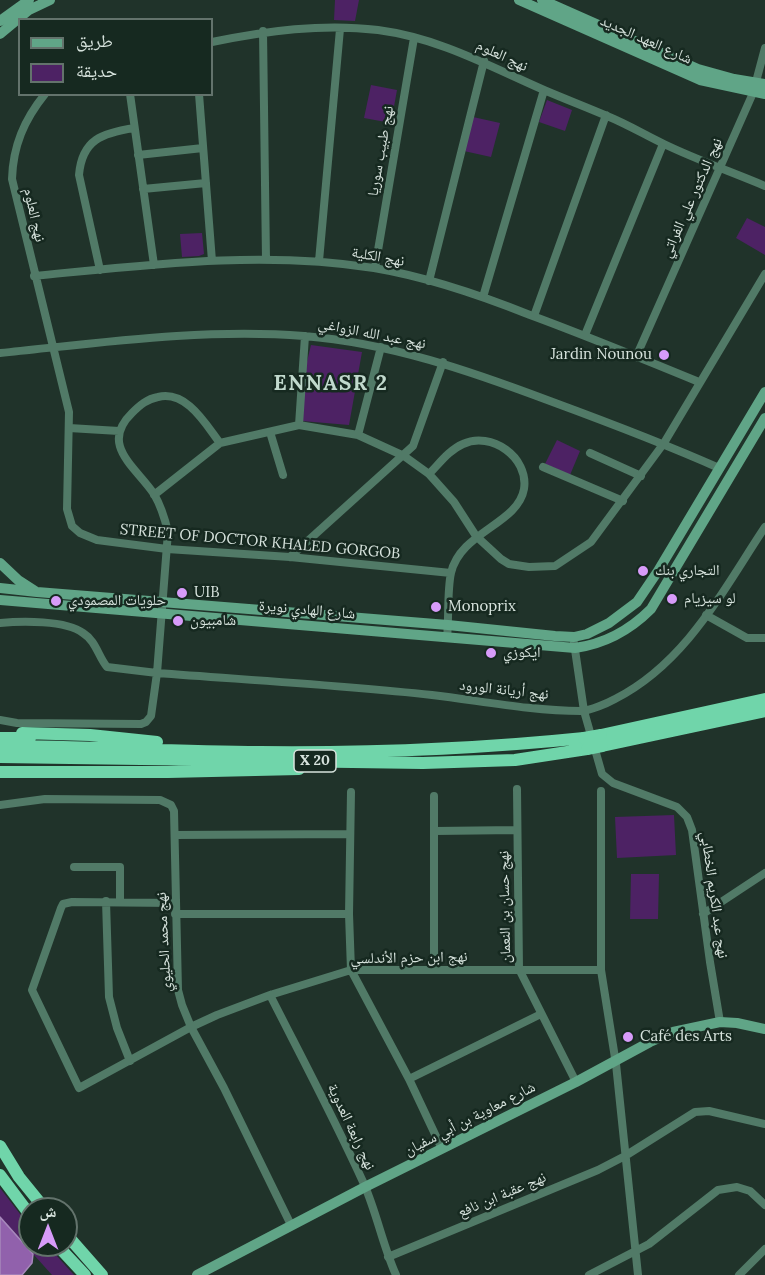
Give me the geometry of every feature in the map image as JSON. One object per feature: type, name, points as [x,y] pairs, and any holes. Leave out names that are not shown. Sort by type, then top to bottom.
[{"type":"highway","name":"X 20","points":[[602,740],[765,699]]},
{"type":"highway","name":"X 20","points":[[0,746],[42,752],[423,763],[515,760],[586,743],[688,729],[765,711]]},
{"type":"highway","points":[[688,729],[765,717]]},
{"type":"highway","points":[[0,730],[90,735],[158,742]]},
{"type":"highway","points":[[0,738],[158,742],[349,751]]},
{"type":"highway","name":"X 20","points":[[0,757],[42,752],[349,751],[586,743]]},
{"type":"highway","points":[[0,774],[168,772],[423,763]]},
{"type":"highway","points":[[0,1146],[19,1177],[35,1197]]},
{"type":"highway","points":[[0,1175],[18,1199]]},
{"type":"highway","points":[[78,1248],[101,1274]]},
{"type":"highway","points":[[68,1257],[85,1275]]},
{"type":"main road","points":[[0,21],[29,0]]},
{"type":"main road","points":[[19,18],[29,10],[50,0]]},
{"type":"main road","name":"شارع العهد الجديد","points":[[519,0],[700,80],[758,87]]},
{"type":"main road","name":"شارع العهد الجديد","points":[[542,0],[698,69],[758,87],[765,94]]},
{"type":"main road","points":[[0,34],[18,19]]},
{"type":"main road","name":"شارع الهادي نويرة","points":[[0,588],[447,638],[574,643],[609,623],[637,602],[765,392]]},
{"type":"main road","name":"شارع الهادي نويرة","points":[[6,600],[448,625],[587,646],[615,636],[642,618],[651,609],[765,418]]},
{"type":"main road","points":[[0,563],[18,580],[37,592]]},
{"type":"main road","points":[[0,606],[6,600]]},
{"type":"main road","name":"شارع معاوية بن أبي سفيان","points":[[202,1274],[291,1225],[576,1082],[650,1042],[673,1032],[720,1022],[765,1029]]},
{"type":"street","name":"نهج العلوم","points":[[213,42],[263,32],[297,29],[378,30],[414,38],[484,61],[544,90],[606,115],[663,144],[765,186]]},
{"type":"street","points":[[320,261],[340,29]]},
{"type":"street","points":[[263,32],[266,260]]},
{"type":"street","name":"نهج طبيب سوريا","points":[[375,268],[414,38]]},
{"type":"street","name":"نهج الدكتور علي الفراتي","points":[[636,357],[758,87],[765,48]]},
{"type":"street","points":[[429,280],[484,61]]},
{"type":"street","points":[[483,297],[544,90]]},
{"type":"street","name":"نهج العلوم","points":[[44,96],[22,127],[16,145],[12,179],[16,203],[53,347]]},
{"type":"street","points":[[130,96],[154,265]]},
{"type":"street","points":[[199,96],[212,261]]},
{"type":"street","points":[[534,316],[606,115]]},
{"type":"street","points":[[100,270],[79,175],[82,155],[100,136],[134,128]]},
{"type":"street","points":[[585,335],[663,144]]},
{"type":"street","points":[[138,155],[203,148]]},
{"type":"street","points":[[143,189],[206,183]]},
{"type":"street","name":"نهج الكلية","points":[[34,276],[212,261],[320,261],[375,268],[429,280],[483,297],[585,335],[699,382]]},
{"type":"street","points":[[154,495],[220,443],[299,425],[358,435],[404,456],[429,474],[454,502],[476,536],[501,559],[509,564],[529,567],[555,567],[591,543],[623,501],[664,443],[765,274]]},
{"type":"street","name":"نهج عبد الله الزواغي","points":[[0,353],[235,333],[305,336],[381,347],[443,362],[664,443],[719,468]]},
{"type":"street","points":[[299,425],[305,336]]},
{"type":"street","name":"STREET OF DOCTOR KHALED GORGOB","points":[[53,347],[69,412],[67,509],[72,526],[80,533],[97,540],[167,549],[290,557],[451,573]]},
{"type":"street","points":[[358,435],[381,347]]},
{"type":"street","points":[[290,557],[413,446],[443,362]]},
{"type":"street","points":[[0,720],[17,723],[141,724],[151,716],[157,673],[168,532],[164,515],[154,495],[122,453],[118,441],[119,431],[125,420],[147,400],[162,396],[172,397],[193,409],[220,443]]},
{"type":"street","points":[[69,428],[119,431]]},
{"type":"street","points":[[270,432],[283,475]]},
{"type":"street","points":[[429,474],[453,449],[464,443],[490,440],[502,446],[518,463],[524,487],[521,500],[512,511],[476,536],[466,546],[451,573],[447,638]]},
{"type":"street","points":[[590,453],[640,476]]},
{"type":"street","points":[[543,467],[623,501]]},
{"type":"street","name":"نهج أريانة الورود","points":[[0,622],[22,621],[75,629],[83,633],[96,646],[107,667],[432,695],[532,708],[584,711],[615,699],[666,664],[695,632],[765,527]]},
{"type":"street","points":[[706,615],[747,638],[765,638]]},
{"type":"street","name":"نهج عبد الكريم الخطابي","points":[[574,643],[584,711],[599,768],[607,780],[677,807],[687,817],[692,830],[720,1022]]},
{"type":"street","name":"نهج حسان بن النعمان","points":[[517,789],[519,969],[576,1082]]},
{"type":"street","points":[[600,791],[600,970],[615,1060],[638,1275]]},
{"type":"street","points":[[351,792],[351,970],[409,1079],[442,1149]]},
{"type":"street","points":[[434,796],[434,970]]},
{"type":"street","name":"نهج محمد الحليوي","points":[[0,805],[45,799],[160,800],[171,805],[174,811],[175,835],[178,990],[191,1027],[224,1088],[291,1225]]},
{"type":"street","points":[[435,831],[517,830]]},
{"type":"street","points":[[175,835],[350,834]]},
{"type":"street","points":[[74,867],[120,867],[120,901]]},
{"type":"street","points":[[704,914],[765,873]]},
{"type":"street","points":[[130,1061],[117,1028],[109,998],[106,901],[175,903]]},
{"type":"street","name":"نهج ابن حزم الأندلسي","points":[[106,901],[63,904],[32,990],[79,1088],[217,1015],[270,995],[351,970],[600,970]]},
{"type":"street","points":[[175,914],[350,914]]},
{"type":"street","name":"نهج رابعة العدوية","points":[[270,995],[333,1117],[365,1187],[396,1275]]},
{"type":"street","points":[[409,1079],[542,1014]]},
{"type":"street","name":"نهج عقبة ابن نافع","points":[[388,1257],[598,1170],[699,1111],[709,1111],[765,1124]]},
{"type":"street","points":[[590,1275],[636,1252],[718,1190],[736,1187],[750,1191],[765,1205]]},
{"type":"street","points":[[740,1275],[765,1249]]},
{"type":"green space","points":[[335,0],[359,0],[355,21],[334,20]]},
{"type":"green space","points":[[371,85],[397,90],[391,123],[364,118]]},
{"type":"green space","points":[[547,100],[572,110],[565,131],[539,122]]},
{"type":"green space","points":[[473,117],[500,123],[491,157],[464,151]]},
{"type":"green space","points":[[747,218],[765,227],[765,255],[736,238]]},
{"type":"green space","points":[[202,233],[204,254],[182,257],[180,234]]},
{"type":"green space","points":[[311,345],[362,352],[349,425],[302,421],[305,370]]},
{"type":"green space","points":[[557,440],[580,451],[570,475],[545,464]]},
{"type":"green space","points":[[674,815],[676,855],[617,858],[615,817]]},
{"type":"green space","points":[[631,874],[659,874],[658,919],[630,919]]},
{"type":"green space","points":[[0,1188],[18,1211],[18,1237],[0,1217]]},
{"type":"green space","points":[[36,1257],[58,1257],[74,1275],[52,1275]]},
{"type":"shaded area","points":[[0,1217],[18,1237],[18,1257],[33,1257],[32,1263],[22,1275],[0,1275]]},
{"type":"place","name":"Jardin Nounou","points":[[664,355]]},
{"type":"place","name":"التجاري بنك","points":[[643,571]]},
{"type":"place","name":"UIB","points":[[182,593]]},
{"type":"place","name":"لو سيزيام","points":[[672,599]]},
{"type":"place","name":"حلويات المصمودي","points":[[56,601]]},
{"type":"place","name":"Monoprix","points":[[436,607]]},
{"type":"place","name":"شامبيون","points":[[178,621]]},
{"type":"place","name":"ايكوزي","points":[[491,653]]},
{"type":"place","name":"Café des Arts","points":[[628,1037]]},
{"type":"district","name":"ENNASR 2","points":[[331,384]]}]
